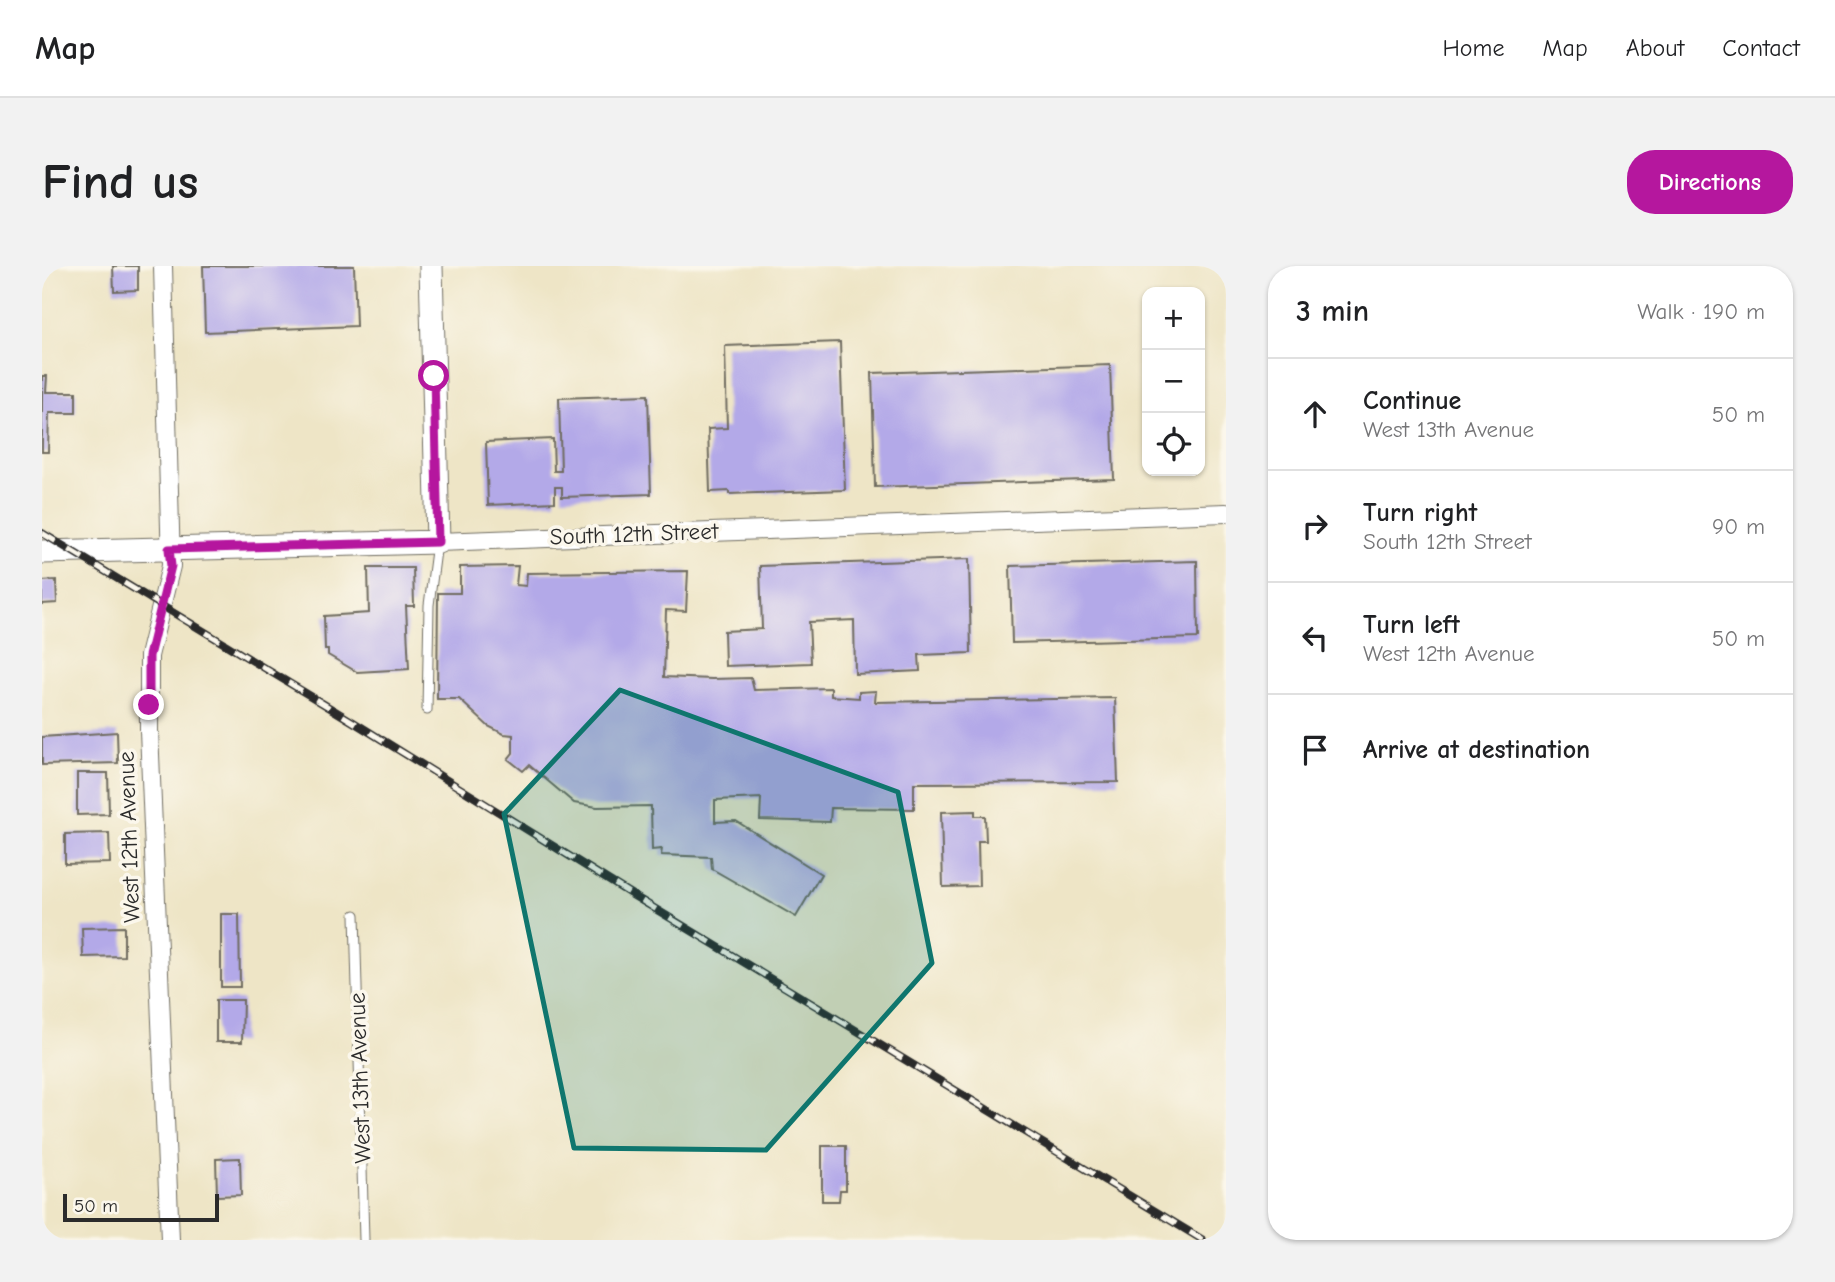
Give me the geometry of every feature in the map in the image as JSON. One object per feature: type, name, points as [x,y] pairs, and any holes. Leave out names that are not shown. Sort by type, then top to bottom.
[{"type":"street","name":"West 12th Avenue","points":[[163,266],[171,566],[149,656],[149,730],[170,1240]]},
{"type":"street","points":[[432,266],[438,542]]},
{"type":"street","name":"South 12th Street","points":[[42,552],[438,542],[1226,513]]},
{"type":"lane","points":[[427,710],[429,605],[438,542]]},
{"type":"lane","name":"West 13th Avenue","points":[[355,915],[365,1240]]},
{"type":"highlighted area","points":[[620,690],[898,792],[932,963],[766,1150],[574,1148],[504,814]]},
{"type":"building","points":[[113,266],[138,266],[138,290],[114,291]]},
{"type":"building","points":[[203,266],[354,266],[356,326],[205,332]]},
{"type":"building","points":[[840,342],[845,490],[729,494],[729,491],[710,492],[708,429],[727,428],[725,346]]},
{"type":"building","points":[[1110,365],[1114,479],[875,487],[872,373]]},
{"type":"building","points":[[42,376],[47,376],[46,392],[76,392],[76,413],[49,413],[48,452],[42,452]]},
{"type":"building","points":[[648,395],[651,494],[562,497],[562,487],[555,487],[555,502],[488,505],[486,442],[553,439],[554,471],[561,471],[559,398]]},
{"type":"building","points":[[969,559],[971,653],[919,655],[920,671],[855,674],[854,620],[809,622],[811,663],[725,666],[724,631],[762,629],[760,566]]},
{"type":"building","points":[[1197,561],[1198,638],[1012,643],[1010,566]]},
{"type":"building","points":[[518,566],[516,585],[526,586],[527,573],[688,571],[686,611],[666,610],[664,677],[751,678],[754,690],[831,688],[831,696],[859,698],[859,692],[876,691],[875,702],[1115,698],[1118,782],[914,783],[914,809],[831,808],[830,822],[760,820],[761,798],[715,800],[715,822],[736,821],[821,874],[796,917],[712,869],[711,857],[661,855],[662,849],[652,850],[651,806],[597,807],[574,803],[529,765],[523,771],[508,759],[513,753],[513,735],[504,734],[488,726],[459,699],[437,699],[438,593],[460,593],[460,567]]},
{"type":"building","points":[[368,568],[413,568],[414,606],[406,606],[409,669],[357,672],[328,655],[328,650],[325,650],[324,616],[369,613]]},
{"type":"building","points":[[56,580],[57,603],[42,604],[42,581]]},
{"type":"building","points":[[117,732],[118,763],[42,765],[42,737]]},
{"type":"building","points":[[77,773],[108,773],[109,814],[77,815]]},
{"type":"building","points":[[975,811],[975,816],[985,816],[986,841],[978,841],[979,886],[943,887],[941,812]]},
{"type":"building","points":[[109,833],[110,863],[65,864],[65,834]]},
{"type":"building","points":[[221,914],[239,914],[240,987],[221,987]]},
{"type":"building","points":[[124,927],[124,956],[83,957],[82,928]]},
{"type":"building","points":[[216,1000],[243,1000],[242,1042],[216,1042]]},
{"type":"building","points":[[822,1146],[846,1146],[846,1190],[840,1190],[839,1201],[822,1201]]},
{"type":"building","points":[[240,1158],[241,1195],[217,1196],[216,1159]]},
{"type":"railway","points":[[42,533],[629,893],[1203,1240]]},
{"type":"route","points":[[149,705],[149,656],[171,566],[169,549],[438,542],[434,376]]}]
